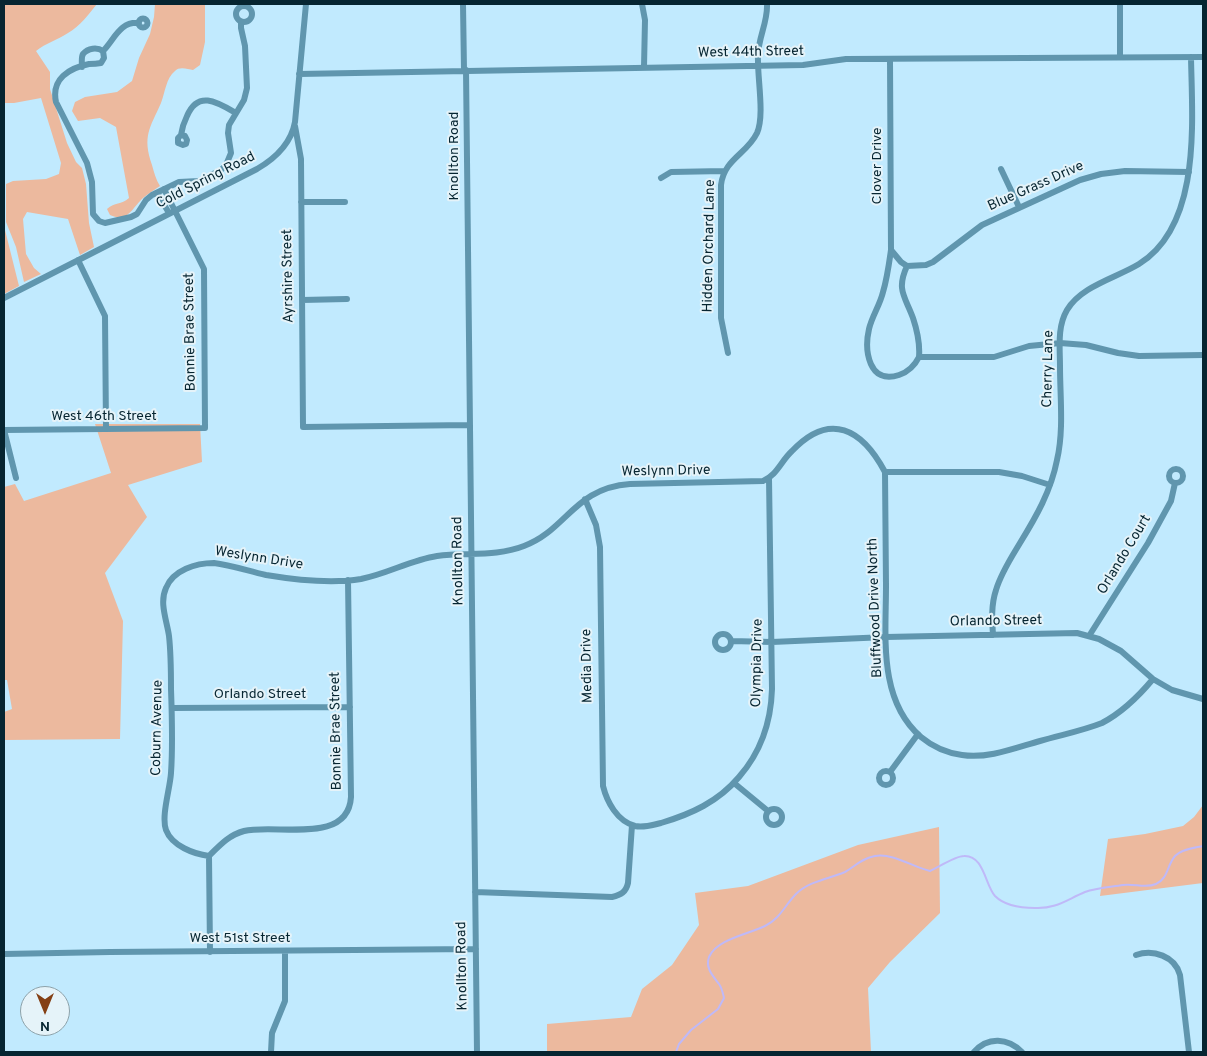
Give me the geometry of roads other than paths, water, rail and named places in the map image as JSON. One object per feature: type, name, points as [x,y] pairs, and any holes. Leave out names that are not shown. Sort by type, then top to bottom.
[{"type":"street","name":"Cold Spring Road","points":[[4,298],[265,165],[282,151],[290,138],[294,126],[306,4]]},
{"type":"street","name":"Knollton Road","points":[[463,4],[470,425],[476,1052]]},
{"type":"street","points":[[642,4],[645,20],[644,67]]},
{"type":"street","name":"Hidden Orchard Lane","points":[[728,353],[721,318],[721,190],[724,171],[751,142],[758,130],[758,53],[766,19],[767,4]]},
{"type":"street","points":[[1120,4],[1120,57]]},
{"type":"street","points":[[139,23],[124,25],[103,51],[104,58],[101,63],[65,73],[56,85],[56,102],[89,169],[92,185],[92,210],[96,218],[101,222],[131,217],[137,214],[148,198],[164,189],[179,182],[199,181],[224,167],[231,154],[229,128],[245,98],[247,83],[245,46],[240,28],[241,22]]},
{"type":"street","points":[[82,67],[84,53],[95,48],[103,51]]},
{"type":"street","name":"West 44th Street","points":[[299,74],[808,65],[842,60],[890,59],[1203,56]]},
{"type":"street","name":"Cherry Lane","points":[[993,635],[992,606],[998,582],[1035,518],[1050,485],[1057,461],[1061,439],[1060,343],[1063,319],[1070,306],[1078,297],[1145,260],[1165,241],[1177,219],[1188,172],[1192,134],[1191,57]]},
{"type":"street","name":"Clover Drive","points":[[890,59],[891,250],[883,294],[868,330],[870,364],[879,375],[895,376],[912,368],[919,357]]},
{"type":"street","points":[[181,135],[190,108],[196,102],[214,102],[236,113]]},
{"type":"street","name":"Ayrshire Street","points":[[294,126],[301,159],[304,428],[470,425]]},
{"type":"street","points":[[1001,169],[1019,207]]},
{"type":"street","points":[[661,178],[670,172],[724,171]]},
{"type":"street","name":"Blue Grass Drive","points":[[907,266],[921,266],[933,262],[978,228],[1019,207],[1080,180],[1101,174],[1125,171],[1188,172]]},
{"type":"street","points":[[164,189],[172,212]]},
{"type":"street","points":[[157,193],[172,212]]},
{"type":"street","points":[[301,202],[345,202]]},
{"type":"street","name":"Bonnie Brae Street","points":[[172,212],[204,269],[205,428]]},
{"type":"street","points":[[891,250],[900,262],[907,266],[901,290],[913,320],[919,357],[994,357],[1029,346],[1060,343],[1086,345],[1139,356],[1203,355]]},
{"type":"street","points":[[78,260],[105,316],[106,429]]},
{"type":"street","points":[[302,300],[347,299]]},
{"type":"street","name":"West 46th Street","points":[[4,430],[205,428]]},
{"type":"street","points":[[769,478],[776,472],[795,447],[818,432],[835,428],[852,433],[872,452],[885,472],[999,472],[1022,476],[1050,485]]},
{"type":"street","points":[[4,430],[16,478]]},
{"type":"street","name":"Bluffwood Drive North","points":[[885,472],[888,670],[893,693],[904,716],[918,734],[936,747],[952,753],[979,756],[997,753],[1102,723],[1121,712],[1153,678]]},
{"type":"street","name":"Weslynn Drive","points":[[173,577],[189,567],[211,563],[308,580],[348,580],[378,575],[428,558],[500,552],[529,544],[545,534],[585,499],[600,490],[624,484],[757,483],[769,478]]},
{"type":"street","name":"Olympia Drive","points":[[632,825],[649,826],[690,814],[717,798],[734,783],[755,755],[766,727],[772,695],[769,478]]},
{"type":"street","name":"Orlando Court","points":[[1089,636],[1148,543],[1171,501],[1175,483]]},
{"type":"street","name":"Media Drive","points":[[585,499],[596,525],[600,547],[602,780],[605,794],[611,806],[623,820],[632,825]]},
{"type":"street","name":"Coburn Avenue","points":[[173,577],[166,587],[163,601],[170,646],[172,708],[172,766],[165,828],[173,840],[184,848],[194,853],[210,856]]},
{"type":"street","name":"Bonnie Brae Street","points":[[210,856],[227,839],[242,831],[325,828],[332,826],[342,819],[349,808],[351,800],[348,580]]},
{"type":"street","name":"Orlando Street","points":[[731,642],[1070,633],[1100,639],[1121,651],[1153,678],[1172,690],[1203,699]]},
{"type":"street","name":"Orlando Street","points":[[172,708],[350,707]]},
{"type":"street","points":[[890,772],[918,734]]},
{"type":"street","points":[[734,783],[768,811]]},
{"type":"street","points":[[475,892],[619,896],[625,890],[628,883],[632,825]]},
{"type":"street","points":[[210,856],[210,952]]},
{"type":"street","name":"West 51st Street","points":[[4,954],[476,949]]},
{"type":"street","points":[[271,1052],[272,1033],[285,1001],[285,951]]},
{"type":"street","points":[[1136,955],[1146,952],[1157,953],[1167,958],[1177,968],[1180,975],[1190,1052]]},
{"type":"street","points":[[974,1052],[986,1042],[997,1040],[1010,1043],[1022,1052]]},
{"type":"waterway","points":[[676,1052],[679,1044],[691,1030],[718,1009],[724,998],[720,986],[708,965],[709,957],[713,951],[726,941],[770,923],[796,894],[807,886],[845,872],[866,859],[875,856],[896,858],[930,871],[956,858],[971,857],[980,865],[992,891],[999,899],[1019,907],[1042,908],[1094,890],[1127,885],[1148,886],[1156,884],[1163,879],[1175,856],[1188,849],[1203,846]]}]
